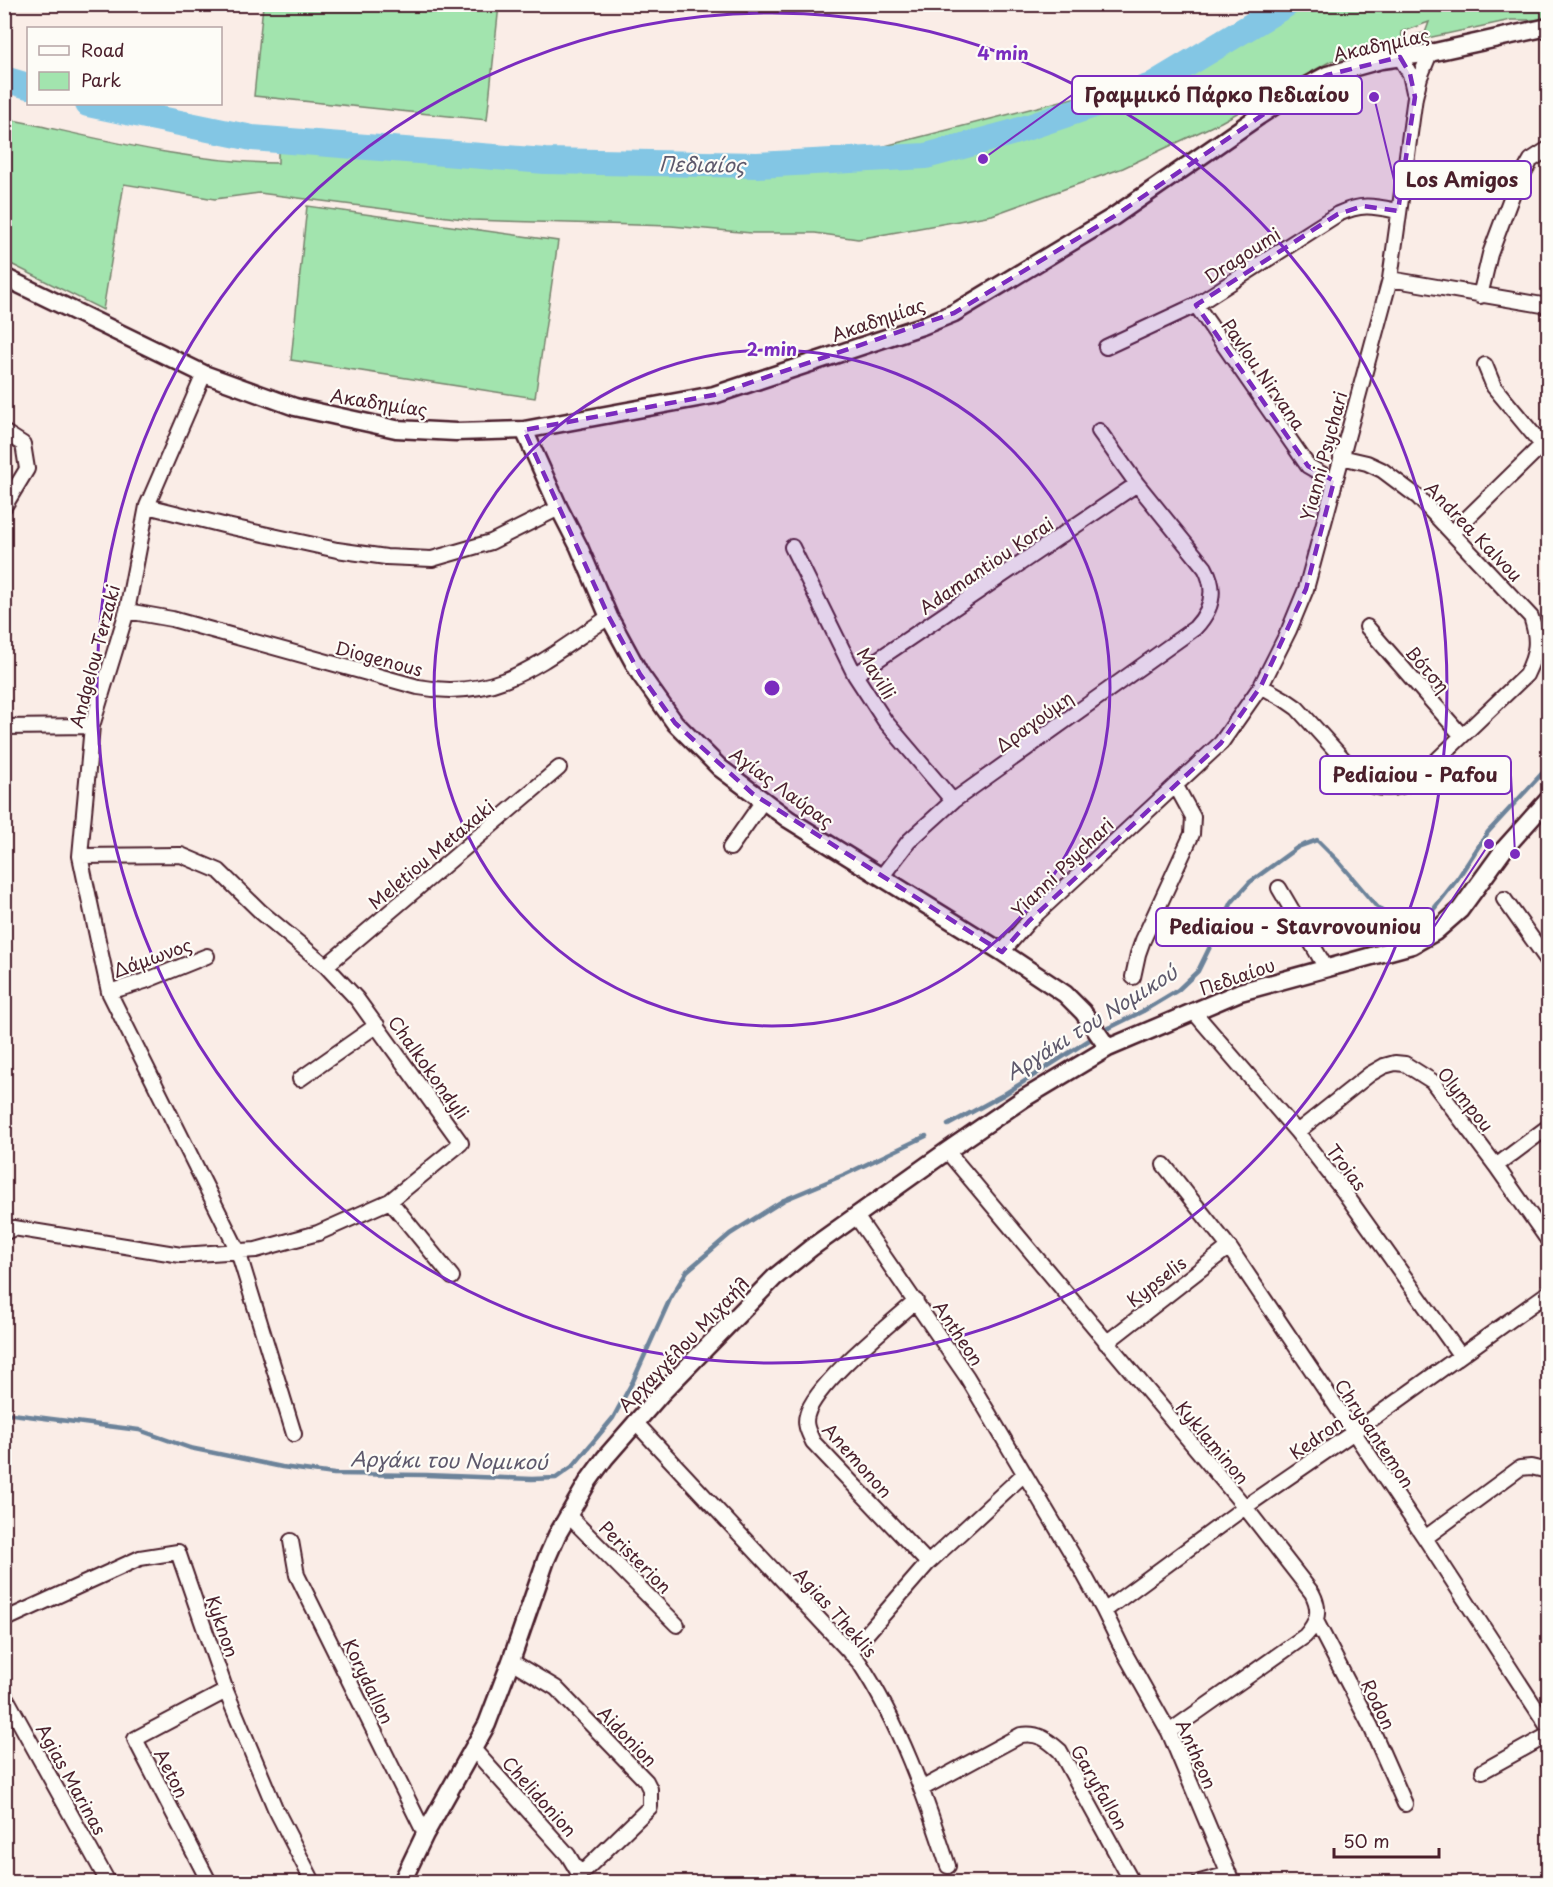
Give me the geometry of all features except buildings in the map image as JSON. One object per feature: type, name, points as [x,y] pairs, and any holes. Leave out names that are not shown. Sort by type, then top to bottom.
[{"type":"street","name":"Ακαδημίας","points":[[4,277],[204,374],[295,407],[379,426],[456,432],[524,430],[714,395],[922,326],[954,313],[1113,217],[1259,116],[1327,75],[1381,60],[1430,53],[1548,27]]},
{"type":"street","name":"Yianni Psychari","points":[[1002,952],[1029,921],[1221,743],[1261,686],[1289,630],[1306,589],[1390,279],[1414,97],[1430,53]]},
{"type":"street","name":"Yianni Psychari","points":[[1400,57],[1410,74],[1414,97]]},
{"type":"street","points":[[1480,296],[1490,254],[1514,190],[1531,160],[1548,149]]},
{"type":"street","name":"Dragoumi","points":[[1106,346],[1196,305],[1338,214],[1354,207],[1374,206],[1398,211]]},
{"type":"street","points":[[1390,279],[1548,306]]},
{"type":"street","name":"Pavlou Nirvana","points":[[1196,305],[1308,466],[1334,481]]},
{"type":"street","points":[[1453,532],[1545,449],[1494,387],[1485,364]]},
{"type":"street","name":"Andgelou Terzaki","points":[[204,374],[147,506],[127,611],[92,726],[80,856],[109,992],[238,1251],[294,1434]]},
{"type":"street","name":"Αγίας Λαύρας","points":[[524,430],[609,617],[640,674],[675,723],[720,768],[788,819],[882,876],[1065,994],[1083,1012],[1106,1045]]},
{"type":"street","points":[[1099,431],[1137,484]]},
{"type":"street","points":[[4,432],[23,444],[27,469],[4,507]]},
{"type":"street","name":"Andrea Kalvou","points":[[1261,686],[1297,708],[1358,777],[1375,787],[1403,787],[1416,781],[1526,675],[1534,656],[1537,634],[1531,617],[1453,532],[1398,480],[1367,463],[1341,457]]},
{"type":"street","name":"Δραγούμη","points":[[882,876],[909,841],[954,801],[1203,620],[1212,602],[1210,578],[1205,567],[1137,484]]},
{"type":"street","name":"Adamantiou Korai","points":[[855,675],[1137,484]]},
{"type":"street","points":[[147,506],[337,550],[386,557],[432,559],[491,542],[559,508]]},
{"type":"street","name":"Mavilli","points":[[792,547],[855,675],[885,721],[954,801]]},
{"type":"street","name":"Diogenous","points":[[127,611],[172,619],[406,684],[440,691],[495,685],[518,676],[609,617]]},
{"type":"street","name":"Βότση","points":[[1367,627],[1462,736]]},
{"type":"street","points":[[4,727],[92,726]]},
{"type":"street","name":"Meletiou Metaxaki","points":[[326,966],[559,768]]},
{"type":"street","points":[[1133,977],[1141,947],[1192,834],[1193,817],[1176,786]]},
{"type":"street","name":"Πεδιαίου","points":[[1193,1011],[1240,993],[1412,945],[1435,932],[1460,910],[1505,848],[1548,800]]},
{"type":"street","points":[[730,848],[763,801]]},
{"type":"street","name":"Chalkokondyli","points":[[4,1233],[14,1228],[181,1255],[256,1250],[318,1233],[390,1201],[461,1143],[357,999],[326,966],[261,912],[219,871],[181,855],[80,856]]},
{"type":"street","points":[[1280,888],[1326,968]]},
{"type":"street","points":[[1504,899],[1548,961]]},
{"type":"street","name":"Δάμωνος","points":[[109,992],[145,981],[207,956]]},
{"type":"street","name":"Αρχαγγέλου Μιχαήλ","points":[[402,1882],[425,1834],[487,1724],[512,1661],[546,1560],[568,1515],[600,1466],[635,1422],[769,1283],[811,1248],[947,1151],[1106,1045],[1193,1011]]},
{"type":"street","name":"Troias","points":[[1193,1011],[1297,1132],[1344,1192],[1460,1355]]},
{"type":"street","points":[[300,1079],[377,1025]]},
{"type":"street","name":"Olympou","points":[[1297,1132],[1370,1074],[1384,1066],[1395,1063],[1405,1064],[1419,1070],[1432,1081],[1548,1240]]},
{"type":"street","points":[[1496,1166],[1548,1127]]},
{"type":"street","name":"Kyklaminon","points":[[947,1151],[1245,1507],[1312,1593],[1317,1602],[1316,1621]]},
{"type":"street","name":"Chrysantemon","points":[[1164,1165],[1229,1247],[1425,1538],[1548,1727]]},
{"type":"street","points":[[390,1201],[452,1276]]},
{"type":"street","name":"Antheon","points":[[856,1216],[967,1377],[1104,1611],[1169,1732],[1230,1878]]},
{"type":"street","name":"Kypselis","points":[[1106,1343],[1229,1247]]},
{"type":"street","name":"Kedron","points":[[1104,1611],[1245,1507],[1548,1293]]},
{"type":"street","name":"Anemonon","points":[[916,1301],[824,1385],[810,1405],[806,1427],[813,1442],[928,1563]]},
{"type":"street","name":"Agias Theklis","points":[[635,1422],[850,1653],[874,1685],[922,1788],[948,1866]]},
{"type":"street","points":[[1425,1538],[1520,1468],[1531,1467],[1548,1471]]},
{"type":"street","points":[[850,1653],[928,1563],[1024,1474]]},
{"type":"street","name":"Peristerion","points":[[568,1515],[677,1625]]},
{"type":"street","name":"Korydallon","points":[[291,1540],[297,1575],[425,1834]]},
{"type":"street","name":"Kyknon","points":[[4,1620],[140,1558],[178,1552],[226,1691],[275,1808],[312,1882]]},
{"type":"street","points":[[1169,1732],[1305,1636],[1316,1621]]},
{"type":"street","name":"Rodon","points":[[1316,1621],[1371,1727],[1405,1804]]},
{"type":"street","name":"Aidonion","points":[[512,1661],[556,1688],[646,1780],[650,1789],[650,1807],[646,1812],[585,1870],[573,1875]]},
{"type":"street","name":"Aeton","points":[[209,1882],[135,1739],[226,1691]]},
{"type":"street","name":"Agias Marinas","points":[[4,1694],[108,1882]]},
{"type":"street","name":"Garyfallon","points":[[922,1788],[1021,1735],[1040,1736],[1060,1751],[1132,1882]]},
{"type":"street","points":[[1483,1771],[1548,1736]]},
{"type":"street","name":"Chelidonion","points":[[473,1749],[568,1855],[573,1875]]},
{"type":"street","points":[[1200,1882],[1230,1878]]},
{"type":"highlighted area","points":[[1400,57],[1410,74],[1415,97],[1398,211],[1363,206],[1338,214],[1196,305],[1308,466],[1334,481],[1306,589],[1261,686],[1221,743],[1029,921],[1002,952],[753,794],[675,723],[640,674],[609,617],[524,430],[714,395],[954,313],[1113,217],[1299,90],[1327,75]]},
{"type":"green space","points":[[263,5],[499,5],[487,120],[254,96]]},
{"type":"green space","points":[[1308,5],[1548,5],[1548,17],[1538,20],[1511,20],[1423,39],[1418,34],[1425,33],[1429,22],[1401,32],[1405,47],[1331,61],[1221,122],[1123,168],[992,215],[858,239],[815,233],[752,233],[671,226],[471,220],[259,193],[215,199],[124,184],[103,310],[5,261],[4,118],[141,148],[244,162],[278,163],[278,150],[599,171],[762,172],[873,149],[1179,71]]},
{"type":"green space","points":[[307,206],[558,241],[535,398],[291,360]]},
{"type":"waterway","name":"Πεδιαίος","points":[[93,105],[252,138],[545,161],[757,165],[926,156],[1011,133],[1151,86],[1287,4]]},
{"type":"waterway","name":"Πεδιαίος","points":[[4,79],[27,86]]},
{"type":"waterway","name":"Αργάκι του Νομικού","points":[[1101,1032],[1178,990],[1198,971],[1232,902],[1250,882],[1298,847],[1317,840],[1377,907],[1400,926],[1426,919],[1458,878],[1488,832],[1548,767]]},
{"type":"waterway","name":"Αργάκι του Νομικού","points":[[948,1125],[1003,1095],[1094,1037]]},
{"type":"waterway","name":"Αργάκι του Νομικού","points":[[4,1413],[139,1430],[190,1448],[282,1467],[334,1474],[556,1478],[573,1466],[613,1418],[633,1381],[670,1299],[687,1271],[730,1234],[784,1200],[926,1136]]},
{"type":"place","name":"Los Amigos","points":[[1374,97]]},
{"type":"place","name":"Γραμμικό Πάρκο Πεδιαίου","points":[[983,159]]},
{"type":"place","name":"Pediaiou - Stavrovouniou","points":[[1489,844]]},
{"type":"place","name":"Pediaiou - Pafou","points":[[1515,854]]}]
